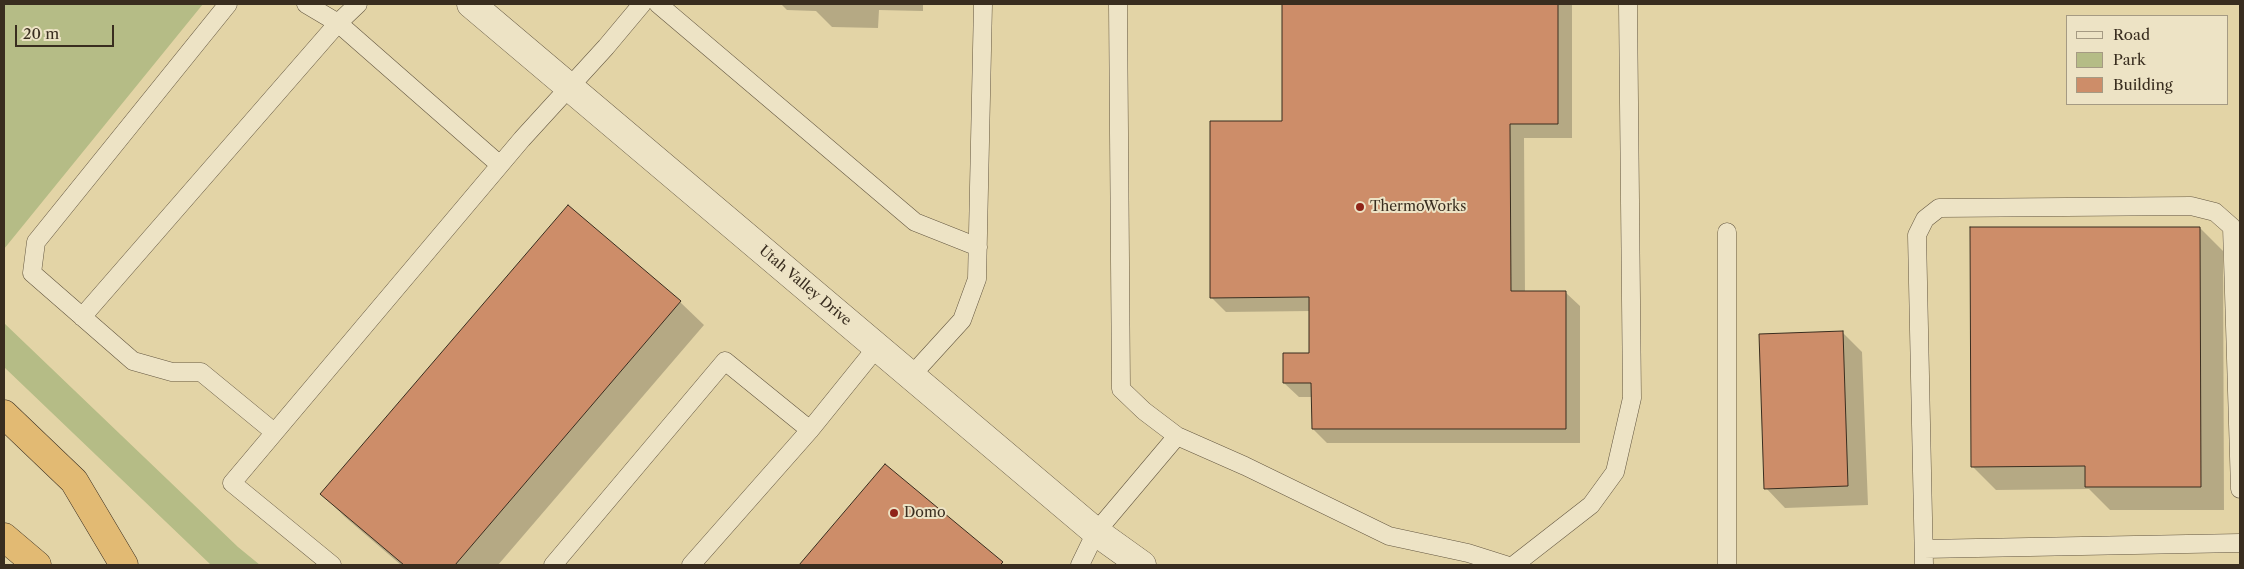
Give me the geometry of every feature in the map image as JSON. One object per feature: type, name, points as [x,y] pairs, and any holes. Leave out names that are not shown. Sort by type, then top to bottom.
[{"type":"highway","points":[[4,414],[74,481],[124,565]]},
{"type":"highway","points":[[4,537],[37,565]]},
{"type":"street","name":"Utah Valley Drive","points":[[471,4],[1096,532],[1142,565]]},
{"type":"lane","points":[[228,4],[36,242],[32,273],[133,361],[172,372],[201,372],[274,432]]},
{"type":"lane","points":[[306,4],[338,23],[500,165]]},
{"type":"lane","points":[[82,317],[338,23],[358,4]]},
{"type":"lane","points":[[332,565],[232,483],[500,165],[642,4]]},
{"type":"lane","points":[[658,4],[915,222],[978,246]]},
{"type":"lane","points":[[911,376],[962,320],[977,278],[983,4]]},
{"type":"lane","points":[[1118,4],[1121,389],[1144,411],[1177,436],[1245,466],[1389,536],[1468,553],[1506,565]]},
{"type":"lane","points":[[1514,565],[1591,505],[1615,472],[1632,398],[1628,4]]},
{"type":"lane","points":[[2240,489],[2232,227],[2215,212],[2191,206],[1939,208],[1925,219],[1917,235],[1924,557],[2240,543]]},
{"type":"lane","points":[[1727,232],[1727,565]]},
{"type":"lane","points":[[692,565],[810,430],[877,348]]},
{"type":"lane","points":[[552,565],[725,361],[810,430]]},
{"type":"lane","points":[[1080,565],[1096,532],[1177,436]]},
{"type":"green space","points":[[4,4],[203,4],[4,249]]},
{"type":"green space","points":[[4,323],[238,547],[260,565],[211,565],[4,367]]},
{"type":"building","name":"ThermoWorks","points":[[1282,4],[1558,4],[1558,124],[1510,124],[1511,291],[1566,291],[1566,429],[1312,429],[1311,383],[1283,383],[1283,353],[1309,353],[1309,297],[1210,298],[1210,121],[1282,121]]},
{"type":"building","points":[[568,205],[681,301],[455,565],[404,565],[320,494]]},
{"type":"building","points":[[1970,227],[2200,227],[2201,487],[2085,487],[2085,466],[1971,467]]},
{"type":"building","points":[[1843,331],[1848,486],[1764,489],[1759,334]]},
{"type":"building","name":"Domo","points":[[885,464],[1003,562],[1000,565],[799,565]]},
{"type":"place","name":"ThermoWorks","points":[[1360,207]]},
{"type":"place","name":"Domo","points":[[894,513]]}]
